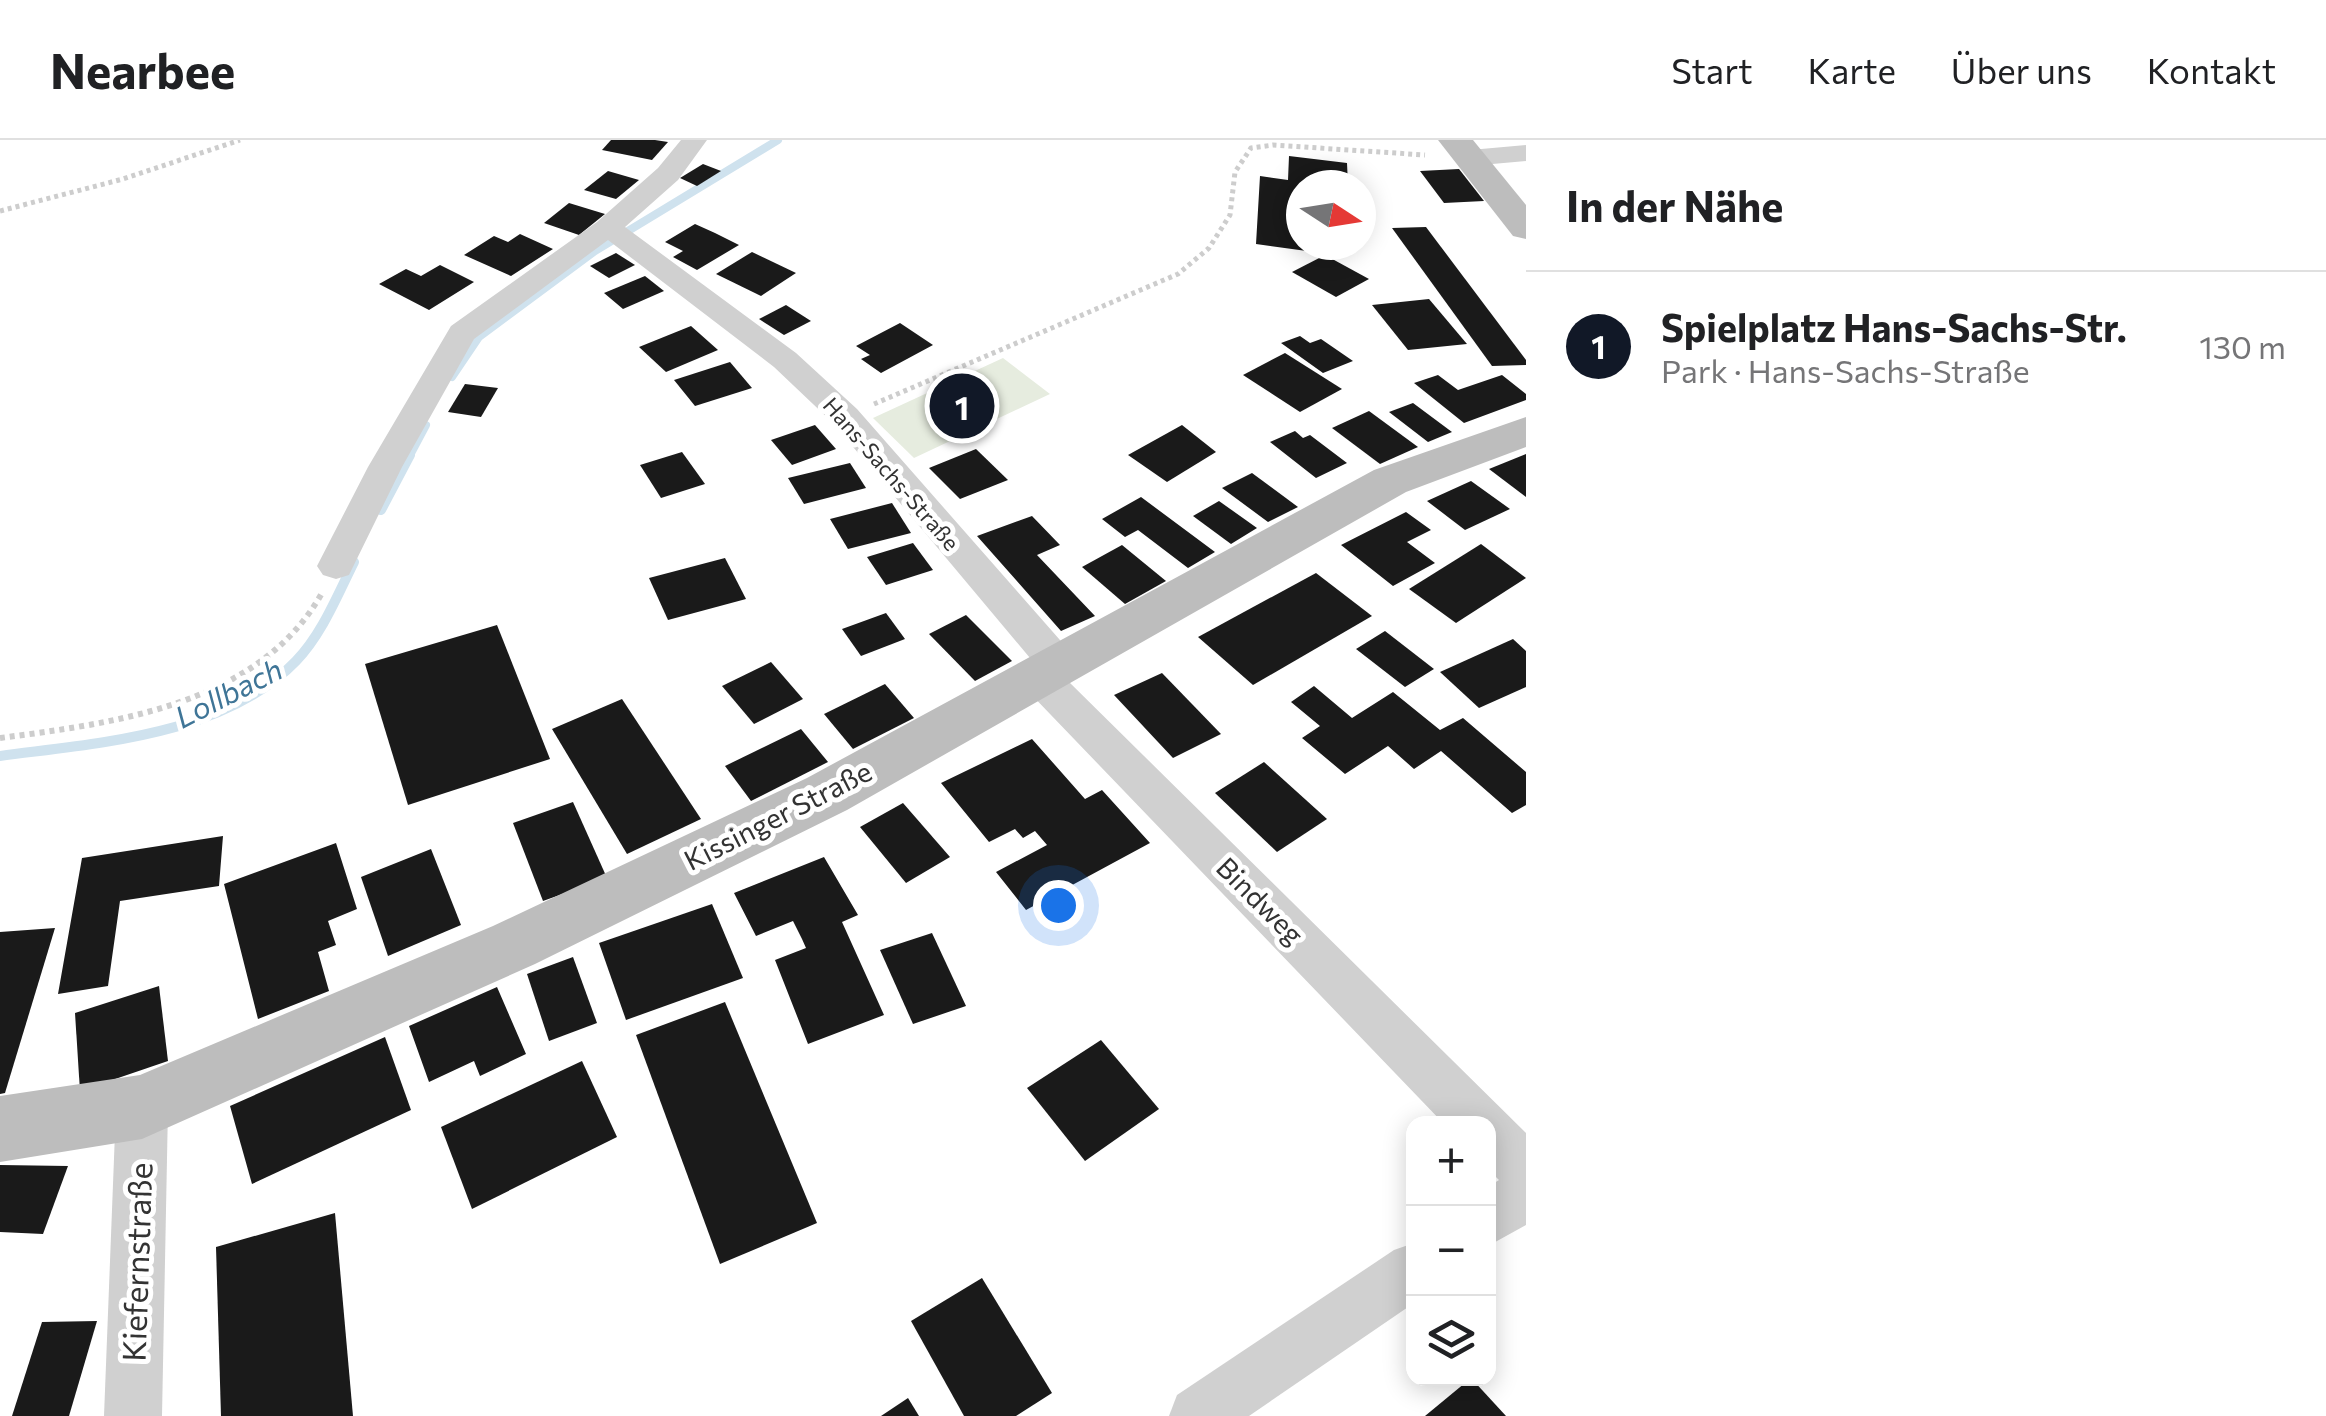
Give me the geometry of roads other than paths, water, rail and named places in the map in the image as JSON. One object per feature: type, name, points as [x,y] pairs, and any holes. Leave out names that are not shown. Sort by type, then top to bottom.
[{"type":"street","points":[[336,566],[385,467],[462,333],[618,234],[694,140]]},
{"type":"street","points":[[1463,149],[1526,153]]},
{"type":"street","points":[[1463,149],[1526,228]]},
{"type":"street","name":"Hans-Sachs-Straße","points":[[618,234],[785,360],[845,416],[1050,673]]},
{"type":"street","name":"Kissinger Straße","points":[[0,1130],[142,1107],[514,946],[826,794],[1390,481],[1526,431]]},
{"type":"street","name":"Bindweg","points":[[1050,673],[1472,1116]]},
{"type":"street","name":"Kiefernstraße","points":[[133,1416],[142,1107]]},
{"type":"street","points":[[1496,1140],[1526,1170]]},
{"type":"street","points":[[1496,1214],[1526,1194]]},
{"type":"street","points":[[1198,1416],[1406,1275]]},
{"type":"waterway","name":"Lollbach","points":[[452,377],[479,337],[595,251],[778,140]]},
{"type":"waterway","name":"Lollbach","points":[[409,457],[426,425]]},
{"type":"waterway","name":"Lollbach","points":[[381,510],[410,455]]},
{"type":"waterway","name":"Lollbach","points":[[0,756],[157,732],[233,706],[267,686],[296,661],[314,639],[354,562]]},
{"type":"place","name":"Spielplatz Hans-Sachs-Str.","points":[[962,406]]}]
